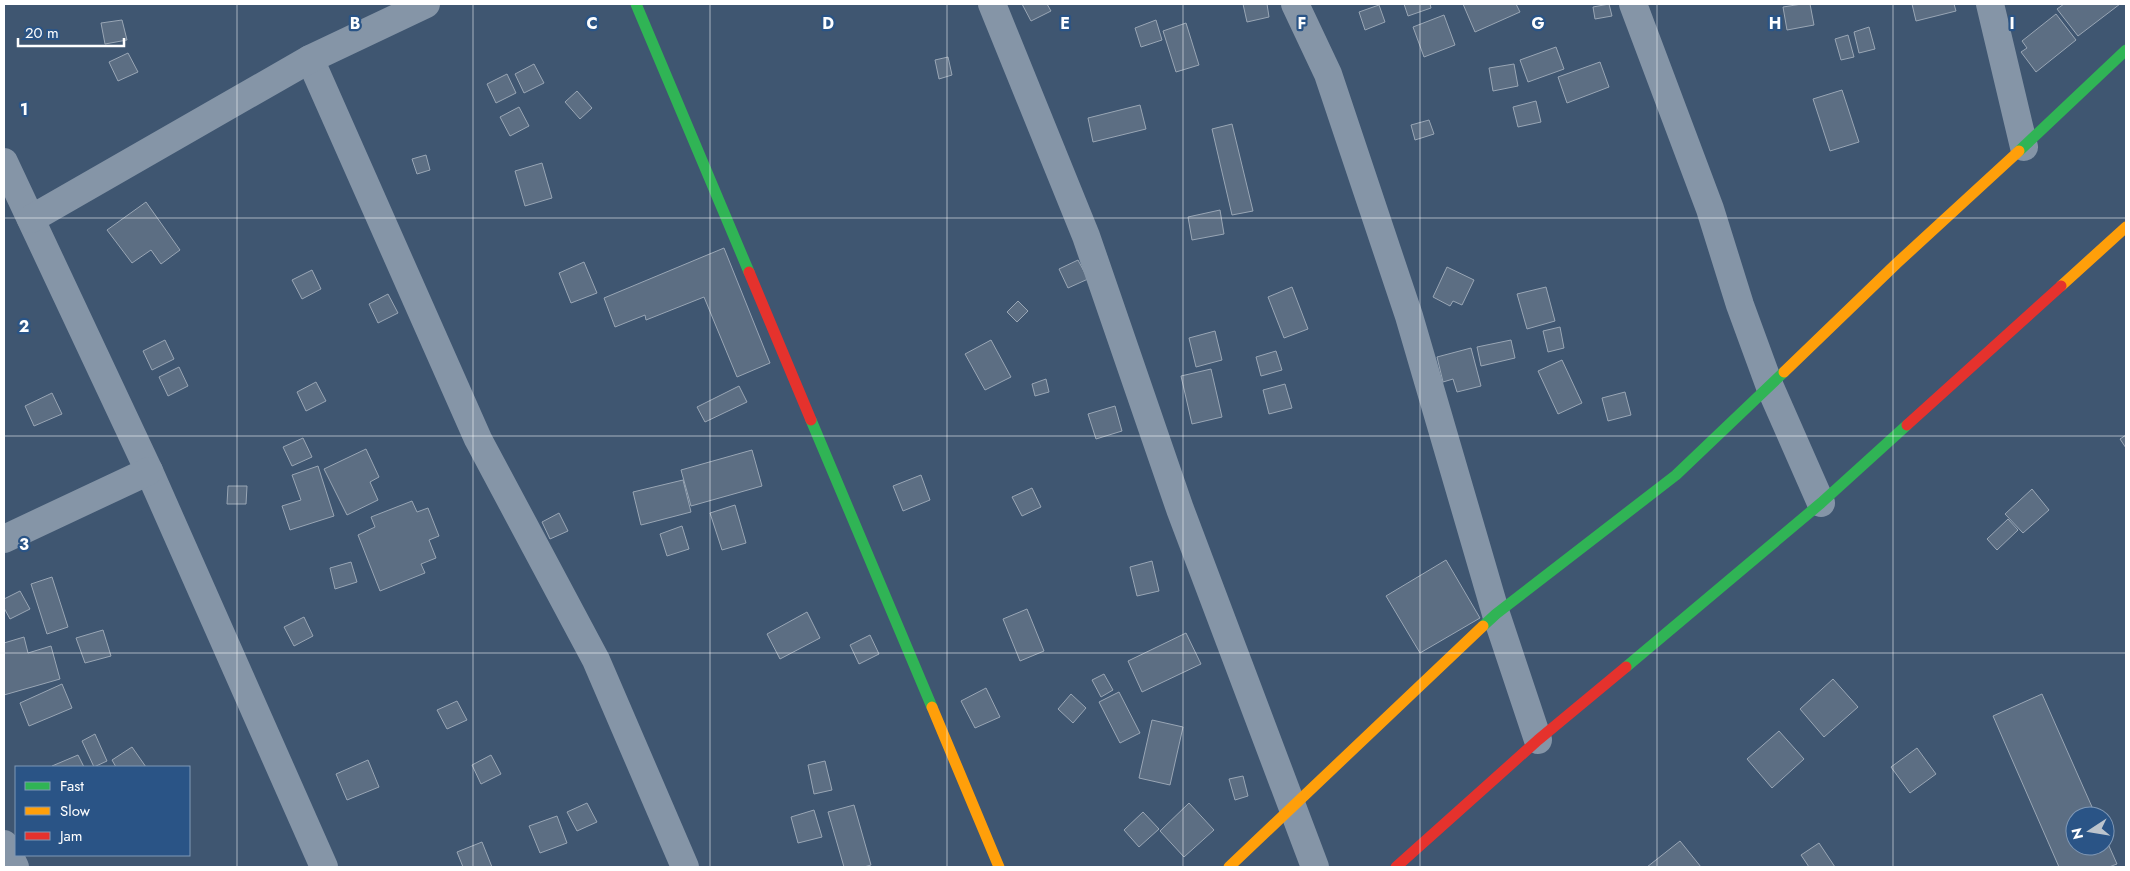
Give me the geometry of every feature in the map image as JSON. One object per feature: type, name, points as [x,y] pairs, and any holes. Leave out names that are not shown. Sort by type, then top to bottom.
[{"type":"street","points":[[31,219],[310,59],[426,4]]},
{"type":"street","points":[[636,4],[999,867]]},
{"type":"street","points":[[992,4],[1086,236],[1180,509],[1315,867]]},
{"type":"street","points":[[1295,4],[1328,74],[1409,316],[1496,614],[1538,740]]},
{"type":"street","points":[[1633,4],[1710,209],[1740,305],[1770,387],[1821,503]]},
{"type":"street","points":[[1990,4],[2024,147]]},
{"type":"street","points":[[1229,867],[1496,614],[1676,475],[1770,387],[1896,264],[2024,147],[2126,50]]},
{"type":"street","points":[[310,59],[478,439],[596,660],[685,867]]},
{"type":"street","points":[[4,162],[149,471],[324,867]]},
{"type":"street","points":[[1396,867],[1538,740],[1821,503],[2126,227]]},
{"type":"street","points":[[4,539],[149,471]]},
{"type":"street","points":[[4,844],[15,867]]},
{"type":"building","points":[[1022,4],[1047,4],[1051,11],[1031,21]]},
{"type":"building","points":[[1243,4],[1267,4],[1269,17],[1247,22]]},
{"type":"building","points":[[1404,4],[1430,4],[1431,8],[1408,16]]},
{"type":"building","points":[[1463,4],[1516,4],[1520,12],[1475,32]]},
{"type":"building","points":[[1609,4],[1612,16],[1595,19],[1593,7]]},
{"type":"building","points":[[1810,4],[1814,25],[1787,30],[1783,7]]},
{"type":"building","points":[[1912,4],[1954,4],[1956,11],[1916,21]]},
{"type":"building","points":[[2064,4],[2120,4],[2078,36],[2057,9]]},
{"type":"building","points":[[1379,5],[1385,22],[1365,30],[1359,12]]},
{"type":"building","points":[[2056,14],[2076,40],[2036,72],[2021,52],[2027,48],[2022,41]]},
{"type":"building","points":[[1444,15],[1455,45],[1424,57],[1413,27]]},
{"type":"building","points":[[122,20],[127,40],[105,44],[101,23]]},
{"type":"building","points":[[1156,20],[1162,40],[1141,47],[1135,28]]},
{"type":"building","points":[[1186,23],[1199,65],[1176,72],[1163,31]]},
{"type":"building","points":[[1869,27],[1875,49],[1859,53],[1854,32]]},
{"type":"building","points":[[1848,35],[1854,57],[1841,60],[1835,39]]},
{"type":"building","points":[[1556,47],[1564,69],[1528,82],[1520,60]]},
{"type":"building","points":[[128,53],[138,72],[118,81],[109,62]]},
{"type":"building","points":[[948,57],[952,75],[939,79],[935,60]]},
{"type":"building","points":[[1600,62],[1609,87],[1567,103],[1558,77]]},
{"type":"building","points":[[534,64],[544,83],[524,93],[515,74]]},
{"type":"building","points":[[1514,64],[1518,86],[1493,91],[1489,68]]},
{"type":"building","points":[[507,74],[516,93],[496,103],[487,84]]},
{"type":"building","points":[[1842,90],[1859,142],[1830,151],[1813,99]]},
{"type":"building","points":[[577,91],[592,108],[580,119],[565,102]]},
{"type":"building","points":[[1536,101],[1541,122],[1518,127],[1513,107]]},
{"type":"building","points":[[1140,105],[1146,129],[1093,142],[1088,118]]},
{"type":"building","points":[[519,107],[529,126],[510,136],[500,117]]},
{"type":"building","points":[[1429,120],[1434,134],[1415,140],[1411,125]]},
{"type":"building","points":[[1232,124],[1253,211],[1232,215],[1212,129]]},
{"type":"building","points":[[426,155],[430,170],[417,174],[412,159]]},
{"type":"building","points":[[542,163],[552,198],[525,206],[515,171]]},
{"type":"building","points":[[146,202],[180,250],[161,264],[151,250],[132,263],[107,230]]},
{"type":"building","points":[[1220,210],[1224,234],[1192,240],[1188,217]]},
{"type":"building","points":[[724,248],[770,363],[737,377],[704,297],[646,320],[645,315],[615,327],[604,298]]},
{"type":"building","points":[[1078,260],[1088,279],[1068,288],[1059,269]]},
{"type":"building","points":[[584,262],[597,293],[571,303],[559,273]]},
{"type":"building","points":[[1447,267],[1474,280],[1462,305],[1453,301],[1450,306],[1433,297]]},
{"type":"building","points":[[312,270],[321,289],[302,299],[292,280]]},
{"type":"building","points":[[1292,287],[1308,329],[1284,338],[1268,297]]},
{"type":"building","points":[[1546,287],[1555,321],[1527,329],[1517,294]]},
{"type":"building","points":[[388,294],[398,313],[378,323],[369,304]]},
{"type":"building","points":[[1018,301],[1028,311],[1017,322],[1007,312]]},
{"type":"building","points":[[1560,327],[1564,348],[1548,352],[1543,331]]},
{"type":"building","points":[[1215,331],[1222,360],[1196,367],[1189,338]]},
{"type":"building","points":[[165,340],[174,359],[152,370],[143,351]]},
{"type":"building","points":[[991,340],[1011,377],[985,390],[965,354]]},
{"type":"building","points":[[1511,340],[1515,358],[1481,366],[1477,347]]},
{"type":"building","points":[[1471,348],[1481,386],[1457,392],[1453,379],[1443,382],[1437,357]]},
{"type":"building","points":[[1276,351],[1282,370],[1261,376],[1256,357]]},
{"type":"building","points":[[1562,360],[1582,403],[1558,414],[1538,371]]},
{"type":"building","points":[[179,367],[188,386],[168,396],[159,377]]},
{"type":"building","points":[[1211,369],[1222,417],[1192,424],[1181,376]]},
{"type":"building","points":[[1046,379],[1049,392],[1035,396],[1032,384]]},
{"type":"building","points":[[316,382],[326,401],[306,411],[297,392]]},
{"type":"building","points":[[1285,384],[1292,408],[1269,414],[1263,390]]},
{"type":"building","points":[[739,386],[747,402],[705,422],[697,407]]},
{"type":"building","points":[[1625,392],[1631,415],[1608,421],[1602,398]]},
{"type":"building","points":[[52,393],[62,414],[34,426],[25,406]]},
{"type":"building","points":[[1115,406],[1122,431],[1096,439],[1088,414]]},
{"type":"building","points":[[2126,435],[2126,448],[2120,439]]},
{"type":"building","points":[[303,438],[312,457],[292,466],[283,447]]},
{"type":"building","points":[[366,449],[379,477],[370,482],[378,500],[347,515],[324,469]]},
{"type":"building","points":[[752,450],[762,486],[691,506],[681,470]]},
{"type":"building","points":[[318,466],[334,516],[290,530],[282,506],[301,500],[292,475]]},
{"type":"building","points":[[921,475],[930,500],[903,511],[893,486]]},
{"type":"building","points":[[683,480],[691,512],[641,525],[633,492]]},
{"type":"building","points":[[228,486],[247,486],[246,504],[227,504]]},
{"type":"building","points":[[1032,488],[1041,507],[1022,516],[1012,497]]},
{"type":"building","points":[[2032,489],[2049,510],[2023,533],[2005,514]]},
{"type":"building","points":[[412,501],[417,512],[428,508],[439,536],[429,540],[436,558],[421,564],[425,573],[380,591],[358,535],[375,527],[371,517]]},
{"type":"building","points":[[735,505],[746,543],[722,550],[710,513]]},
{"type":"building","points":[[559,513],[568,531],[550,539],[542,522]]},
{"type":"building","points":[[2008,519],[2018,530],[1997,550],[1987,539]]},
{"type":"building","points":[[682,526],[689,549],[667,556],[660,534]]},
{"type":"building","points":[[1446,560],[1480,618],[1420,653],[1386,596]]},
{"type":"building","points":[[1152,561],[1159,591],[1137,596],[1130,567]]},
{"type":"building","points":[[351,562],[357,582],[335,589],[330,568]]},
{"type":"building","points":[[52,577],[68,627],[47,634],[31,584]]},
{"type":"building","points":[[20,591],[30,609],[10,619],[4,608],[4,599]]},
{"type":"building","points":[[1027,609],[1044,651],[1020,661],[1003,619]]},
{"type":"building","points":[[807,612],[820,638],[780,659],[767,634]]},
{"type":"building","points":[[304,617],[313,636],[294,646],[284,627]]},
{"type":"building","points":[[103,630],[111,656],[85,663],[76,638]]},
{"type":"building","points":[[1186,633],[1201,664],[1142,692],[1128,661]]},
{"type":"building","points":[[870,635],[879,654],[859,664],[850,645]]},
{"type":"building","points":[[24,637],[28,653],[51,646],[60,679],[4,695],[4,643]]},
{"type":"building","points":[[1104,674],[1113,690],[1101,697],[1092,680]]},
{"type":"building","points":[[1833,679],[1858,707],[1824,737],[1800,709]]},
{"type":"building","points":[[62,684],[72,708],[29,726],[20,703]]},
{"type":"building","points":[[986,688],[1000,717],[975,728],[961,701]]},
{"type":"building","points":[[1119,692],[1140,733],[1120,743],[1099,702]]},
{"type":"building","points":[[1071,694],[1086,708],[1073,723],[1058,709]]},
{"type":"building","points":[[2042,694],[2092,806],[2065,806],[2065,856],[2113,856],[2117,864],[2109,867],[2059,867],[1993,716]]},
{"type":"building","points":[[457,701],[467,720],[447,729],[437,710]]},
{"type":"building","points":[[1152,720],[1183,727],[1170,785],[1139,778]]},
{"type":"building","points":[[1779,731],[1804,759],[1772,788],[1747,759]]},
{"type":"building","points":[[95,734],[107,761],[94,766],[82,741]]},
{"type":"building","points":[[132,747],[145,766],[115,766],[112,760]]},
{"type":"building","points":[[1917,748],[1936,774],[1910,793],[1891,767]]},
{"type":"building","points":[[78,755],[84,766],[52,766]]},
{"type":"building","points":[[491,755],[501,774],[481,784],[472,765]]},
{"type":"building","points":[[368,760],[379,787],[347,800],[336,774]]},
{"type":"building","points":[[825,761],[832,790],[814,794],[808,765]]},
{"type":"building","points":[[1243,776],[1248,796],[1235,800],[1229,779]]},
{"type":"building","points":[[587,803],[597,822],[577,831],[567,812]]},
{"type":"building","points":[[1189,803],[1214,830],[1184,857],[1160,831]]},
{"type":"building","points":[[854,805],[871,865],[844,867],[828,812]]},
{"type":"building","points":[[814,810],[822,837],[798,843],[791,817]]},
{"type":"building","points":[[1143,812],[1159,829],[1139,847],[1124,830]]},
{"type":"building","points":[[557,816],[567,843],[540,853],[529,826]]},
{"type":"building","points":[[1680,841],[1701,867],[1647,867]]},
{"type":"building","points":[[482,842],[492,867],[463,867],[457,852]]},
{"type":"building","points":[[1819,843],[1835,867],[1809,867],[1801,855]]},
{"type":"traffic: fast","points":[[636,4],[749,272]]},
{"type":"traffic: fast","points":[[2019,151],[2126,50]]},
{"type":"traffic: fast","points":[[1483,626],[1676,475],[1784,372]]},
{"type":"traffic: fast","points":[[811,420],[932,707]]},
{"type":"traffic: fast","points":[[1626,667],[1821,503],[1907,425]]},
{"type":"traffic: slow","points":[[1784,372],[1896,264],[2019,151]]},
{"type":"traffic: slow","points":[[2061,286],[2126,227]]},
{"type":"traffic: slow","points":[[1229,867],[1483,626]]},
{"type":"traffic: slow","points":[[932,707],[999,867]]},
{"type":"traffic: jam","points":[[749,272],[811,420]]},
{"type":"traffic: jam","points":[[1907,425],[2061,286]]},
{"type":"traffic: jam","points":[[1396,867],[1538,740],[1626,667]]}]
